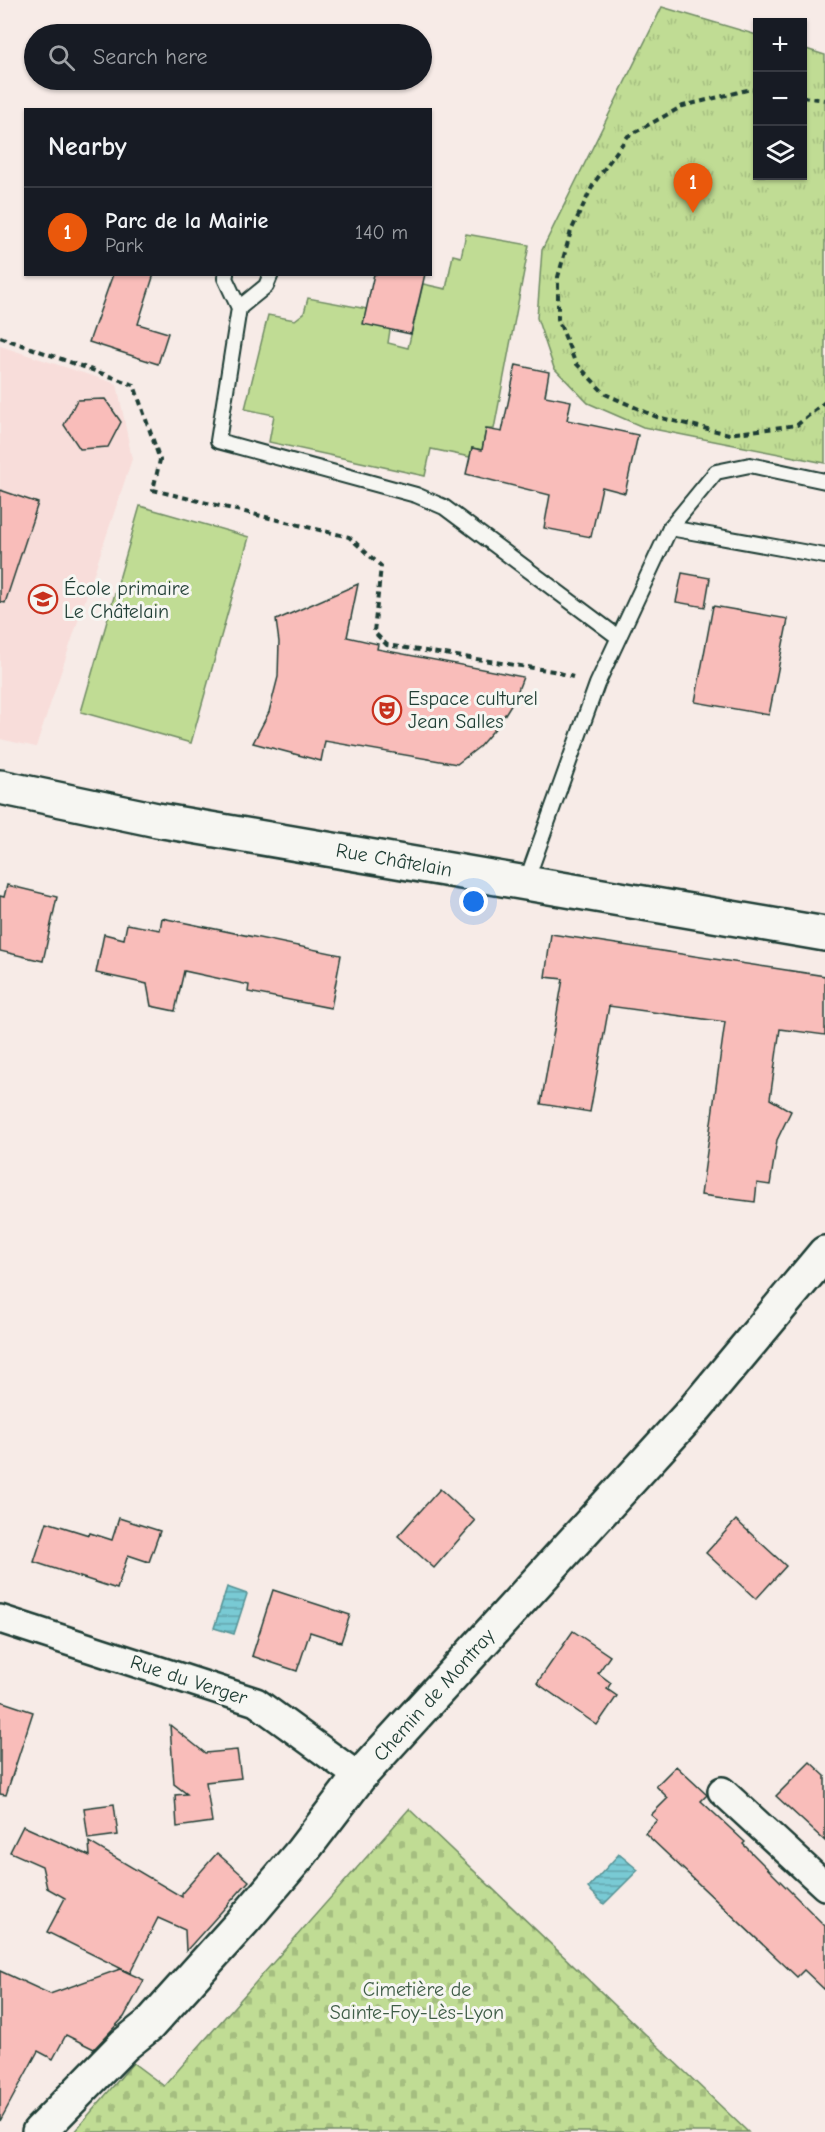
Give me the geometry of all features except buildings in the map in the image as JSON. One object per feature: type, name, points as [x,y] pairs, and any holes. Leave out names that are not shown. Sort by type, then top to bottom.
[{"type":"street","name":"Rue Châtelain","points":[[0,787],[157,820],[825,934]]},
{"type":"street","name":"Chemin de Montray","points":[[39,2132],[124,2046],[149,2025],[244,1920],[301,1853],[359,1777],[693,1411],[825,1253]]},
{"type":"street","name":"Rue du Verger","points":[[0,1619],[256,1702],[359,1777]]},
{"type":"street","points":[[722,1791],[825,1886]]},
{"type":"lane","points":[[226,276],[239,308],[219,441],[417,495],[444,507],[618,638]]},
{"type":"lane","points":[[239,308],[266,286],[270,276]]},
{"type":"lane","points":[[526,882],[597,684],[670,528],[716,472],[750,465],[825,481]]},
{"type":"lane","points":[[670,528],[825,556]]},
{"type":"path","points":[[753,89],[683,106],[628,136],[594,183],[571,231],[558,277],[558,319],[575,362],[605,394],[657,417],[729,434],[797,425],[825,402]]},
{"type":"path","points":[[807,98],[823,100],[825,106]]},
{"type":"path","points":[[0,337],[134,385],[160,460],[153,490],[349,537],[381,566],[374,632],[387,645],[553,671],[597,684]]},
{"type":"shaded area","name":"École primaire Le Châtelain","points":[[0,346],[117,384],[132,459],[36,747],[0,739]]},
{"type":"green space","points":[[662,7],[753,34],[753,180],[807,180],[807,49],[825,55],[825,463],[643,427],[588,403],[554,368],[537,318],[542,250]]},
{"type":"green space","points":[[466,234],[529,245],[494,429],[486,429],[482,450],[472,448],[470,457],[431,449],[425,476],[269,442],[274,415],[245,409],[268,315],[295,320],[304,313],[308,298],[367,309],[390,330],[388,343],[408,348],[423,284],[446,289],[453,255],[461,257]]},
{"type":"green space","points":[[140,506],[249,537],[191,743],[81,712]]},
{"type":"green space","name":"Cimetière de Sainte-Foy-Lès-Lyon","points":[[409,1809],[748,2132],[74,2132],[133,2063],[164,2086]]},
{"type":"water","points":[[227,1587],[247,1594],[234,1634],[214,1628]]},
{"type":"water","points":[[619,1854],[638,1870],[604,1904],[588,1888]]},
{"type":"place","name":"Parc de la Mairie","points":[[693,213]]},
{"type":"place","name":"École primaire Le Châtelain","points":[[43,599]]},
{"type":"place","name":"Espace culturel Jean Salles","points":[[387,710]]}]
